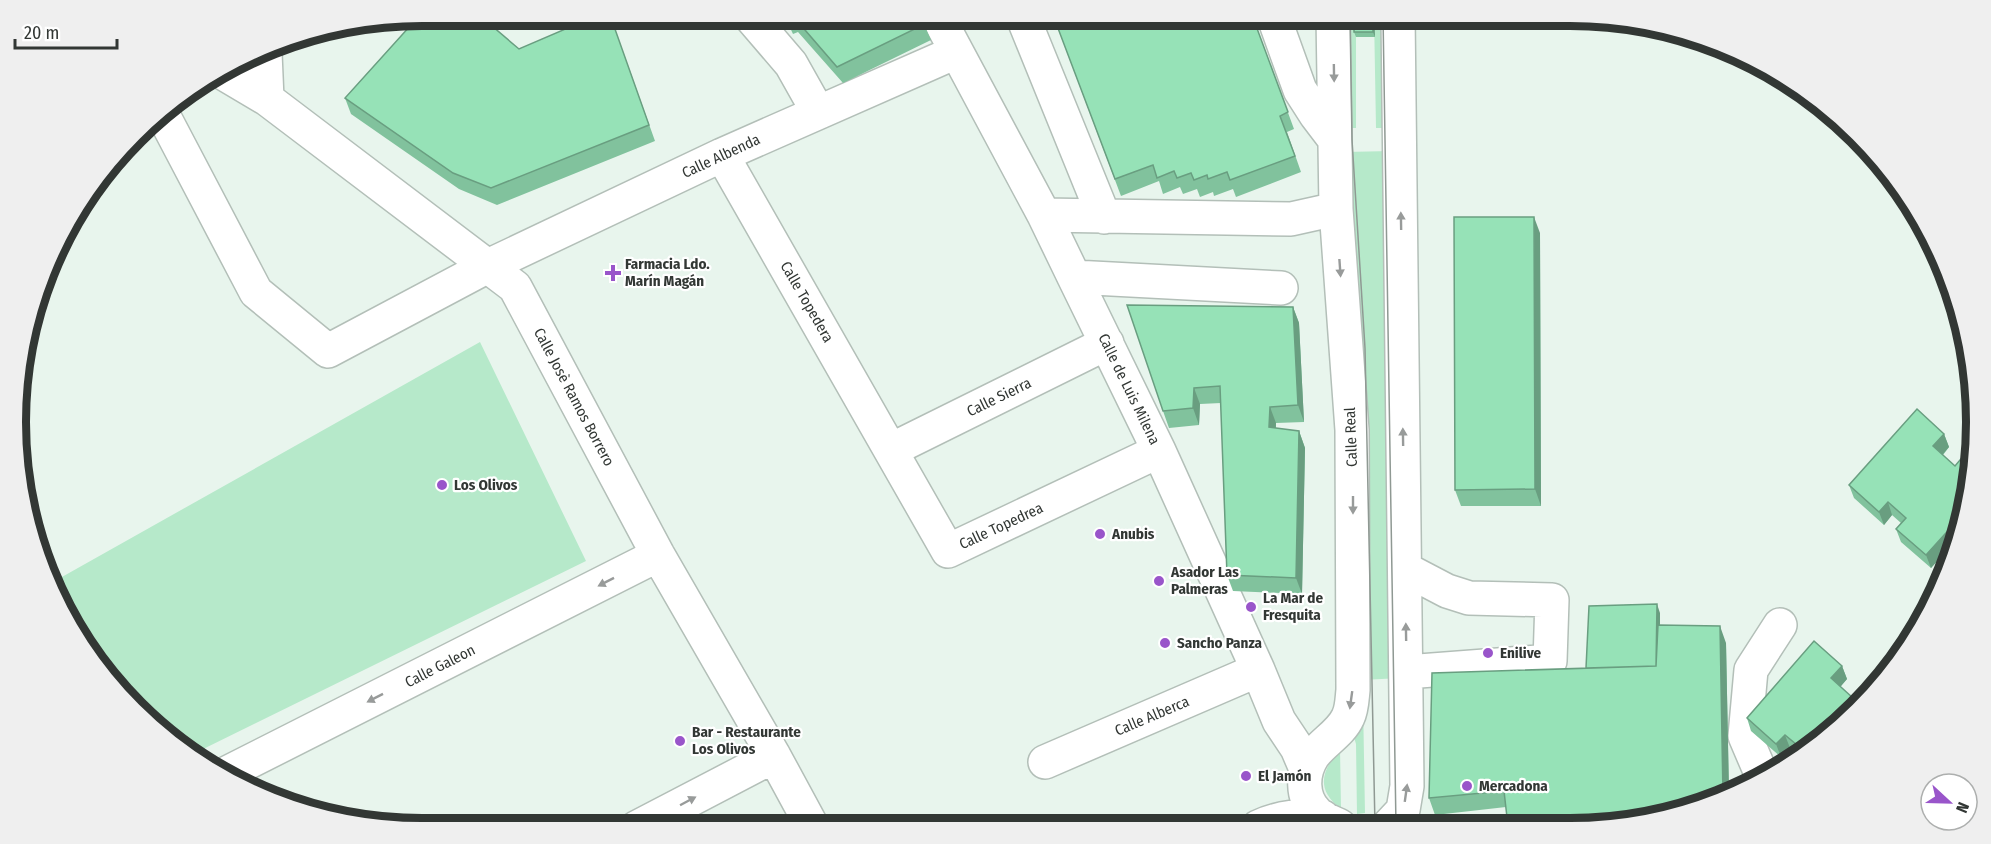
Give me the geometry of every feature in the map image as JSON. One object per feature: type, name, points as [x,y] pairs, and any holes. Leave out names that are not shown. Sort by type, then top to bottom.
[{"type":"street","points":[[758,26],[791,64],[818,112]]},
{"type":"street","name":"Calle de Luis Milena","points":[[943,26],[1044,215],[1159,451],[1279,721],[1300,736],[1311,765]]},
{"type":"street","points":[[1026,26],[1104,217]]},
{"type":"street","points":[[1278,26],[1300,90],[1335,140]]},
{"type":"street","name":"Calle Real","points":[[1271,818],[1297,794],[1311,765],[1348,718],[1353,690],[1352,430],[1336,209],[1333,26]]},
{"type":"street","points":[[1396,818],[1403,810],[1407,786],[1398,26]]},
{"type":"street","name":"Calle Albenda","points":[[166,120],[256,292],[328,351],[488,266],[722,155],[956,52]]},
{"type":"street","points":[[265,58],[267,99]]},
{"type":"street","name":"Calle Josè Ramos Borrero","points":[[229,76],[267,99],[516,287],[658,555],[808,818]]},
{"type":"street","name":"Calle Topedera","points":[[722,155],[891,450]]},
{"type":"street","points":[[1044,215],[1291,219],[1336,209]]},
{"type":"street","points":[[1074,278],[1281,288]]},
{"type":"street","name":"Calle Sierra","points":[[891,450],[1107,344]]},
{"type":"street","name":"Calle Topedrea","points":[[891,450],[948,551],[1159,451]]},
{"type":"street","name":"Calle Galeon","points":[[233,770],[658,555]]},
{"type":"street","points":[[1405,569],[1447,591],[1468,598],[1552,600],[1550,660],[1406,672]]},
{"type":"street","points":[[1759,769],[1745,736],[1751,670],[1780,625]]},
{"type":"street","name":"Calle Alberca","points":[[1045,762],[1258,670]]},
{"type":"street","points":[[655,818],[774,756]]},
{"type":"street","points":[[1311,765],[1305,794],[1317,814],[1324,818]]},
{"type":"street","points":[[1291,818],[1306,815],[1317,818]]},
{"type":"green space","points":[[1340,26],[1356,26],[1356,128],[1342,128]]},
{"type":"green space","points":[[1374,26],[1390,26],[1391,128],[1376,128]]},
{"type":"green space","points":[[1392,151],[1401,678],[1362,680],[1344,152]]},
{"type":"green space","name":"Los Olivos","points":[[480,342],[586,561],[200,751],[161,720],[107,663],[79,620],[58,579]]},
{"type":"green space","points":[[1363,701],[1365,813],[1357,814],[1356,744],[1352,731]]},
{"type":"green space","points":[[1340,748],[1341,809],[1327,794],[1324,786],[1326,771]]},
{"type":"building","points":[[410,26],[492,26],[519,49],[572,26],[614,26],[649,125],[491,188],[453,173],[345,98]]},
{"type":"building","points":[[802,26],[921,26],[837,67]]},
{"type":"building","points":[[1057,26],[1256,26],[1288,112],[1280,116],[1295,156],[1230,180],[1227,172],[1208,179],[1207,175],[1194,180],[1191,173],[1177,178],[1174,171],[1157,178],[1153,165],[1115,179]]},
{"type":"building","points":[[1354,26],[1373,26],[1373,32],[1354,32]]},
{"type":"building","points":[[1454,217],[1534,217],[1535,489],[1455,490]]},
{"type":"building","points":[[1127,305],[1293,307],[1298,405],[1270,407],[1269,427],[1299,431],[1296,578],[1227,575],[1220,386],[1194,388],[1193,408],[1163,411]]},
{"type":"building","points":[[1917,409],[1944,434],[1933,446],[1955,466],[1964,455],[1951,527],[1926,555],[1896,529],[1906,518],[1888,502],[1879,512],[1849,485]]},
{"type":"building","points":[[1657,604],[1656,666],[1586,668],[1589,606]]},
{"type":"building","points":[[1658,625],[1720,626],[1723,787],[1672,805],[1595,818],[1507,818],[1504,791],[1429,798],[1432,673],[1656,666]]},
{"type":"building","points":[[1814,641],[1842,666],[1831,678],[1853,698],[1798,746],[1785,735],[1776,744],[1747,718]]},
{"type":"tram line","points":[[1350,26],[1352,140],[1365,348],[1375,818]]},
{"type":"tram line","points":[[1383,26],[1396,818]]},
{"type":"place","name":"Farmacia Ldo. Marín Magán","points":[[613,273]]},
{"type":"place","name":"Los Olivos","points":[[442,485]]},
{"type":"place","name":"Anubis","points":[[1100,534]]},
{"type":"place","name":"Asador Las Palmeras","points":[[1159,581]]},
{"type":"place","name":"La Mar de Fresquita","points":[[1251,607]]},
{"type":"place","name":"Sancho Panza","points":[[1165,643]]},
{"type":"place","name":"Enilive","points":[[1488,653]]},
{"type":"place","name":"Bar - Restaurante Los Olivos","points":[[680,741]]},
{"type":"place","name":"El Jamón","points":[[1246,776]]},
{"type":"place","name":"Mercadona","points":[[1467,786]]}]
